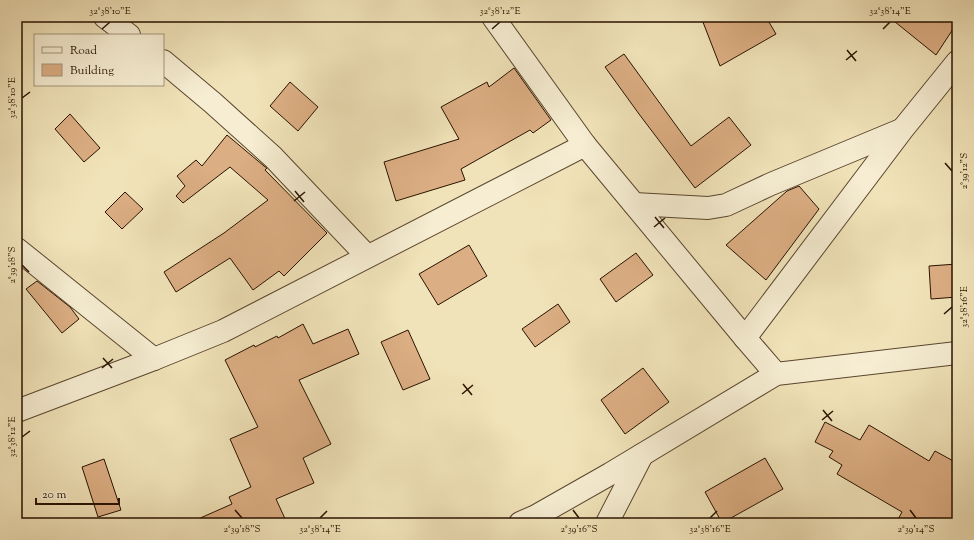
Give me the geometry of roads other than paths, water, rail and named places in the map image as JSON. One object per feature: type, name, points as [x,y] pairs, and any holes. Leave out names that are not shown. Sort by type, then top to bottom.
[{"type":"street","points":[[105,17],[128,34]]},
{"type":"street","points":[[493,17],[585,145],[744,338],[776,374]]},
{"type":"street","points":[[164,62],[213,103],[273,157],[367,256]]},
{"type":"street","points":[[744,338],[902,130],[957,62]]},
{"type":"street","points":[[634,204],[708,208],[726,205],[771,184],[902,130]]},
{"type":"street","points":[[17,412],[223,331],[585,145]]},
{"type":"street","points":[[17,249],[154,359]]},
{"type":"street","points":[[520,523],[536,516],[642,455],[776,374],[957,352]]},
{"type":"street","points":[[607,523],[642,455]]}]
